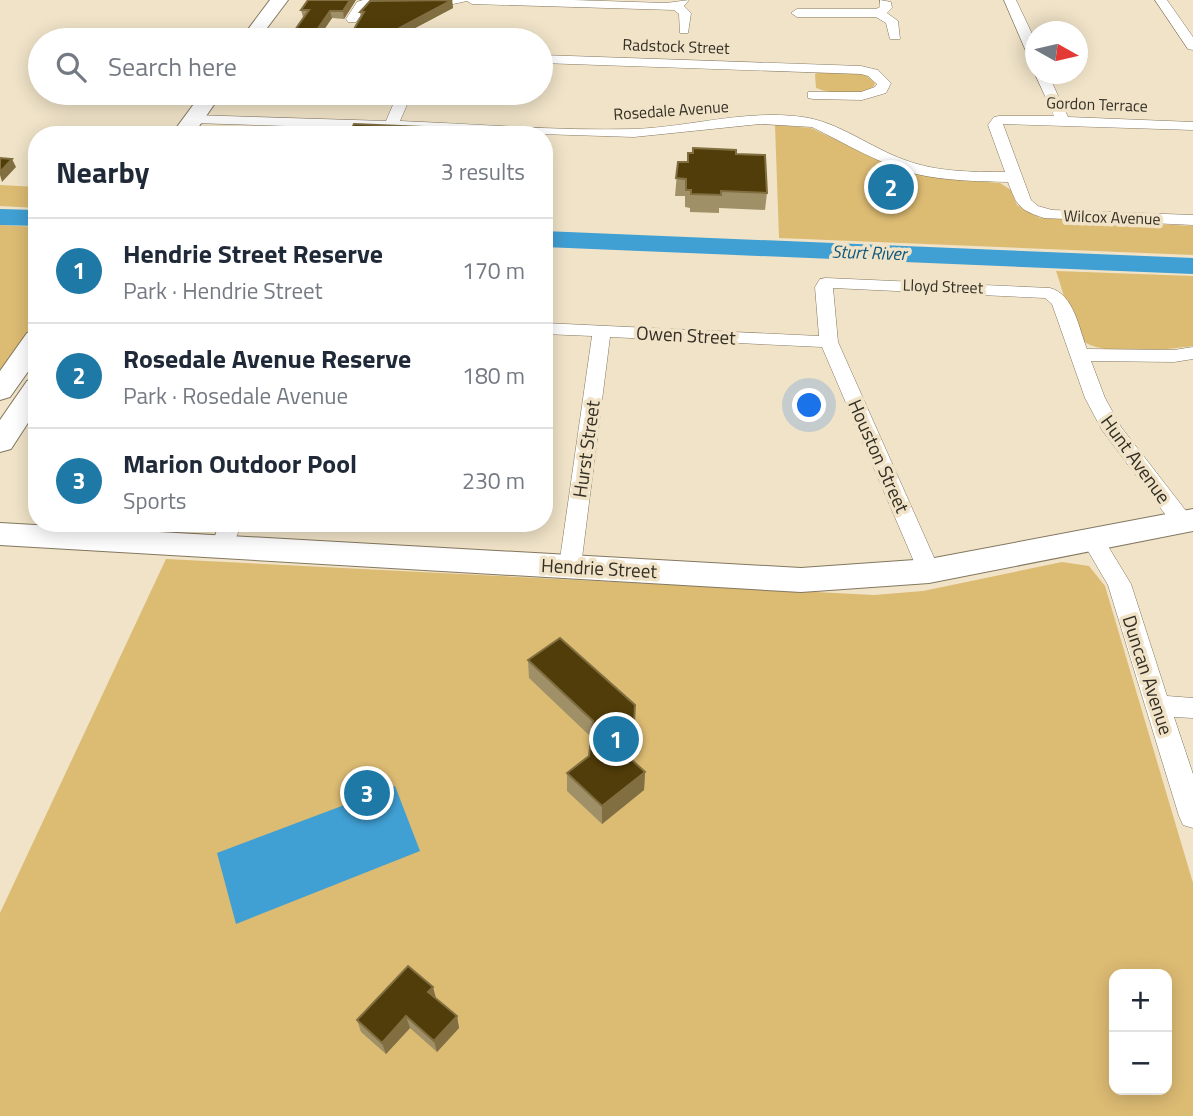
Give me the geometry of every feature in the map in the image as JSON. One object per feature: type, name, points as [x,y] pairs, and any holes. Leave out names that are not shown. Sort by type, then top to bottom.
[{"type":"street","points":[[258,28],[279,0]]},
{"type":"street","points":[[279,28],[298,0]]},
{"type":"street","points":[[352,19],[361,5],[369,2],[439,4],[461,0]]},
{"type":"street","points":[[472,0],[680,3],[685,13],[684,30]]},
{"type":"street","points":[[879,13],[887,8],[884,0]]},
{"type":"street","points":[[1010,0],[1025,35]]},
{"type":"street","points":[[1161,0],[1193,46]]},
{"type":"street","points":[[797,12],[879,13],[892,21],[895,36]]},
{"type":"street","name":"Radstock Street","points":[[553,59],[861,70],[873,73],[884,83],[881,90],[871,95],[813,94]]},
{"type":"street","points":[[810,68],[816,124]]},
{"type":"street","points":[[1046,84],[1063,121]]},
{"type":"street","points":[[201,126],[215,105]]},
{"type":"street","points":[[391,125],[400,105]]},
{"type":"street","name":"Rosedale Avenue","points":[[553,130],[634,133],[760,120],[801,121],[816,124],[898,163],[920,170],[964,176],[1015,177]]},
{"type":"street","name":"Gordon Terrace","points":[[1015,177],[995,125],[999,120],[1193,126]]},
{"type":"street","name":"Rosedale Avenue","points":[[296,126],[421,126]]},
{"type":"street","points":[[1015,177],[1024,202],[1032,209]]},
{"type":"street","name":"Wilcox Avenue","points":[[1032,209],[1050,215],[1193,220]]},
{"type":"street","name":"Lloyd Street","points":[[829,342],[824,287],[826,283],[1029,290],[1051,293],[1060,302],[1079,355]]},
{"type":"street","name":"Owen Street","points":[[553,328],[829,342]]},
{"type":"street","name":"Hurst Street","points":[[570,566],[602,331]]},
{"type":"street","name":"Houston Street","points":[[829,342],[929,571]]},
{"type":"street","points":[[0,391],[28,352]]},
{"type":"street","points":[[1079,355],[1174,356],[1193,353]]},
{"type":"street","name":"Hunt Avenue","points":[[1079,355],[1095,398],[1112,430],[1188,520]]},
{"type":"street","points":[[0,442],[28,400]]},
{"type":"street","name":"Hendrie Street","points":[[0,534],[226,534],[570,566],[801,580],[929,571],[1188,520]]},
{"type":"street","points":[[0,545],[43,536]]},
{"type":"street","name":"Duncan Avenue","points":[[1093,539],[1119,584],[1193,816]]},
{"type":"street","points":[[1158,706],[1193,708]]},
{"type":"shaded area","points":[[822,71],[855,73],[867,76],[875,83],[862,92],[830,92],[816,88],[815,74]]},
{"type":"shaded area","points":[[775,125],[811,128],[888,164],[915,173],[947,179],[1000,183],[1011,190],[1017,205],[1040,218],[1193,226],[1193,255],[779,238]]},
{"type":"shaded area","points":[[0,185],[28,187],[28,208],[0,206]]},
{"type":"shaded area","points":[[0,225],[28,227],[28,335],[0,374]]},
{"type":"shaded area","points":[[1056,271],[1193,276],[1193,346],[1134,351],[1101,348],[1089,344],[1077,333]]},
{"type":"shaded area","points":[[166,559],[874,595],[923,591],[1062,562],[1089,566],[1105,586],[1193,883],[1193,1116],[0,1116],[0,913]]},
{"type":"water","points":[[395,786],[420,851],[236,924],[217,853]]},
{"type":"building","points":[[308,0],[350,0],[343,11],[330,11],[318,28],[296,28],[309,10],[301,10]]},
{"type":"building","points":[[452,0],[399,28],[355,28],[364,12],[360,12],[370,1]]},
{"type":"building","points":[[354,124],[400,126],[353,126]]},
{"type":"building","points":[[693,148],[736,150],[736,154],[765,155],[767,193],[721,191],[721,195],[691,194],[691,190],[686,190],[686,179],[676,178],[678,162],[688,162],[688,153],[693,153]]},
{"type":"building","points":[[0,158],[12,159],[0,172]]},
{"type":"building","points":[[560,638],[635,705],[632,760],[645,772],[602,806],[567,773],[589,756],[593,721],[528,660]]},
{"type":"building","points":[[408,966],[433,987],[428,992],[457,1016],[434,1041],[406,1016],[382,1043],[357,1020]]},
{"type":"waterway","name":"Sturt River","points":[[0,217],[28,218]]},
{"type":"waterway","name":"Sturt River","points":[[553,239],[1193,266]]},
{"type":"place","name":"Rosedale Avenue Reserve","points":[[891,187]]},
{"type":"place","name":"Hendrie Street Reserve","points":[[616,739]]},
{"type":"place","name":"Marion Outdoor Pool","points":[[367,793]]}]
